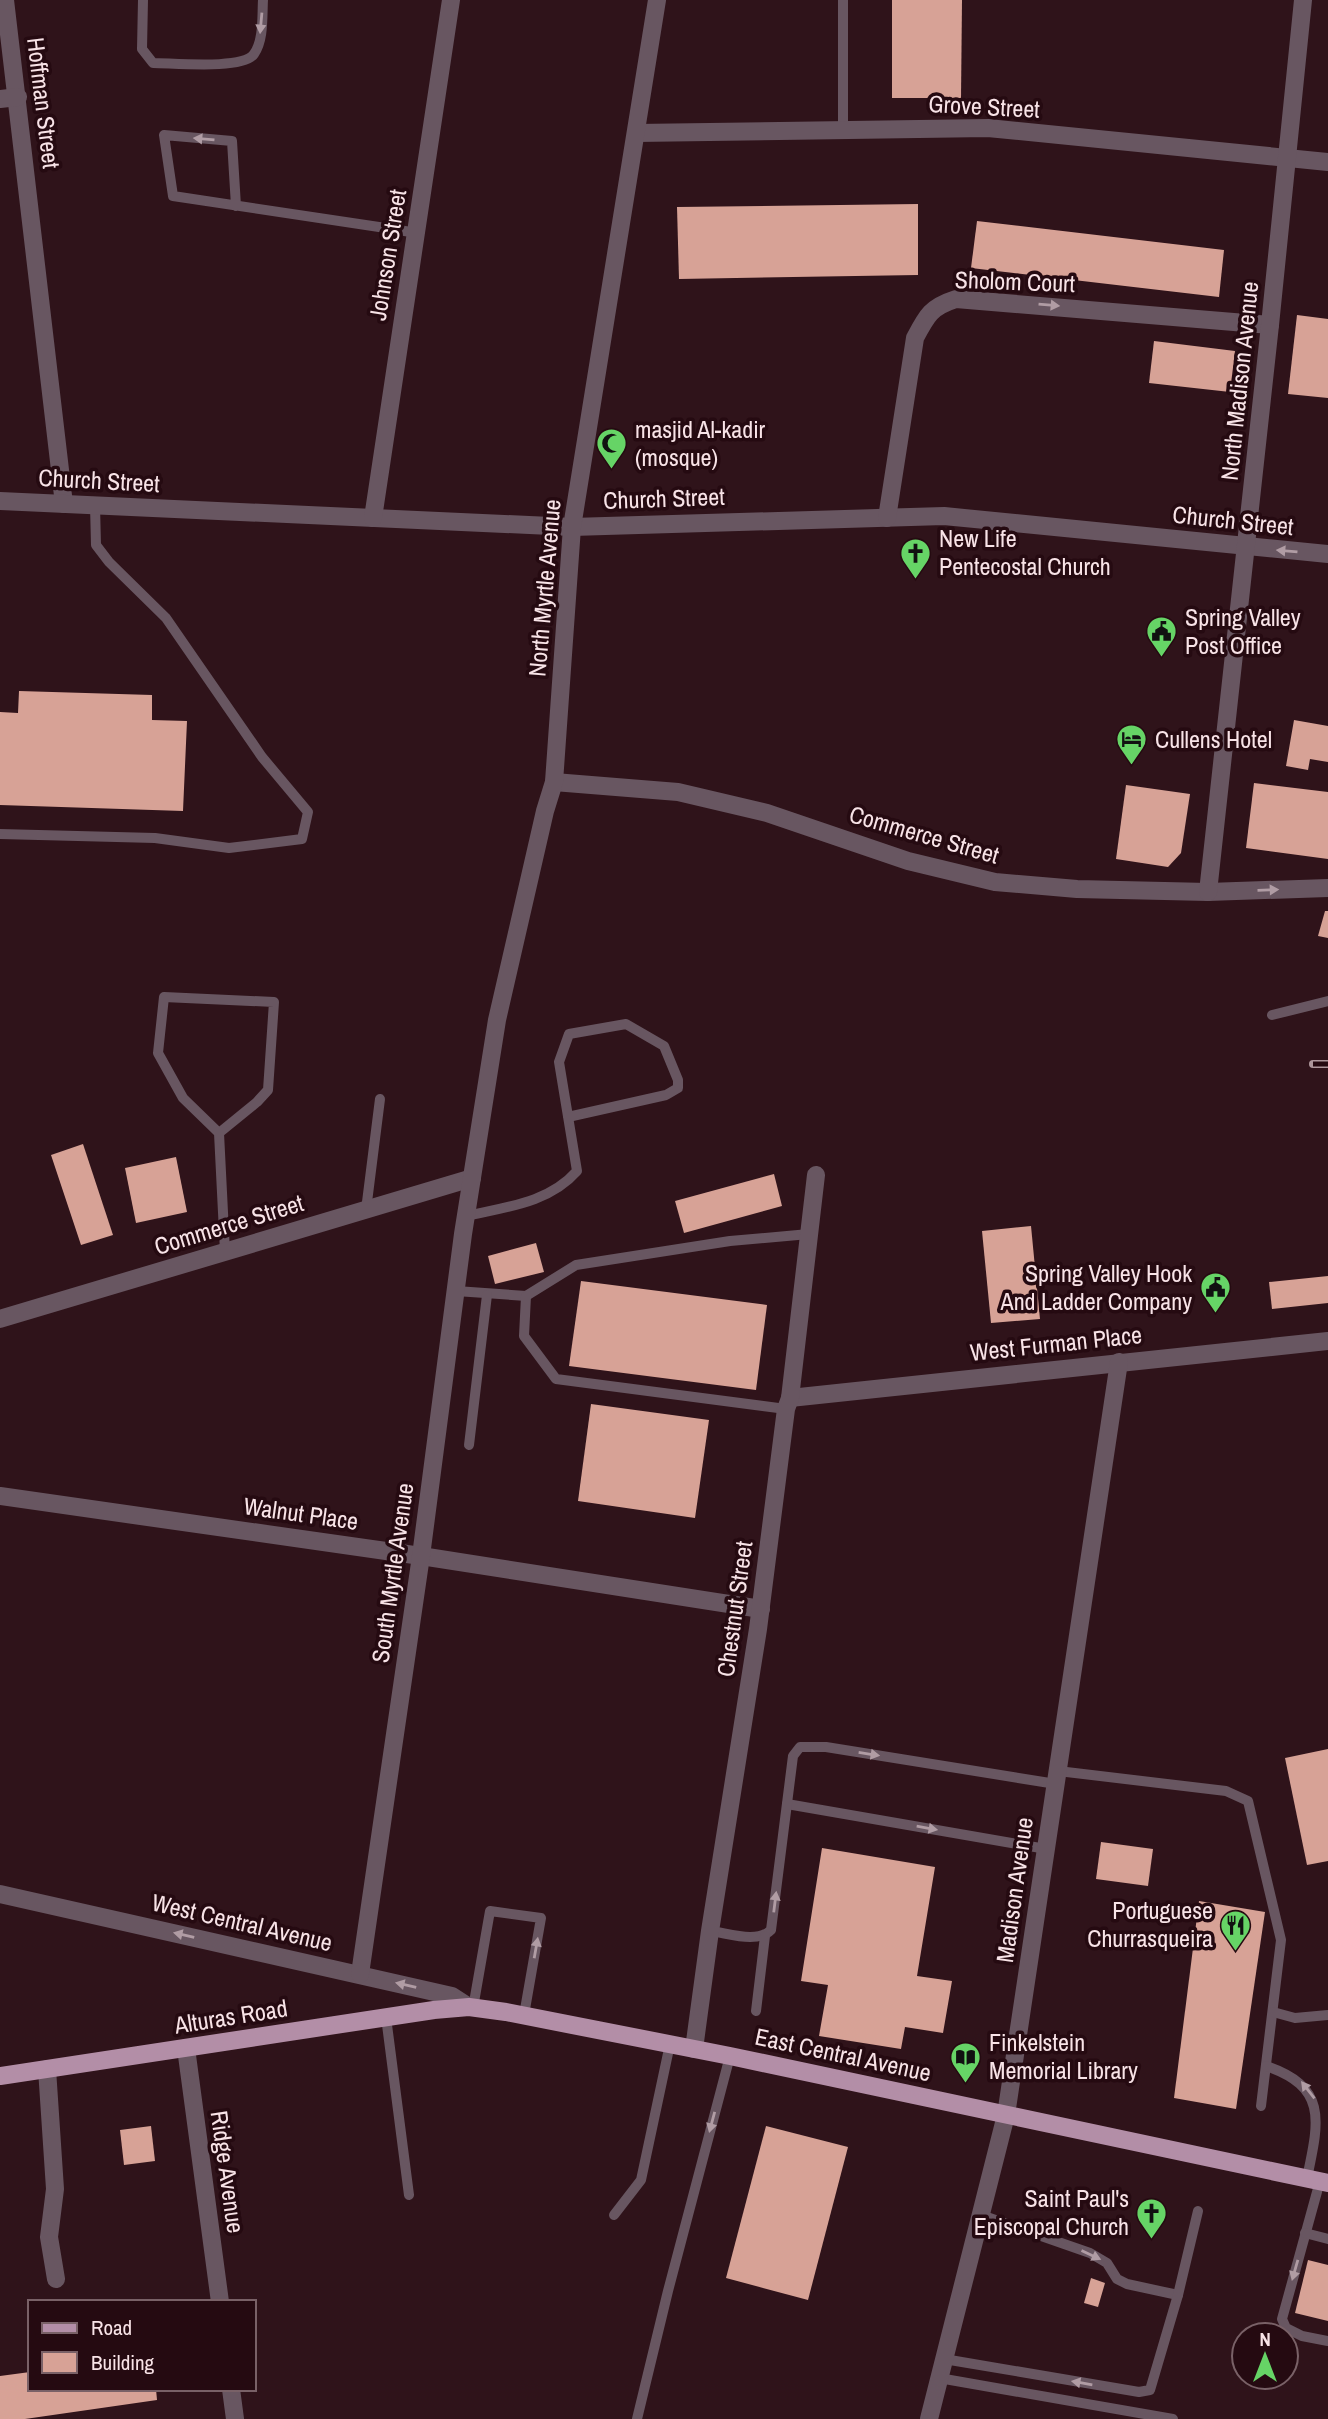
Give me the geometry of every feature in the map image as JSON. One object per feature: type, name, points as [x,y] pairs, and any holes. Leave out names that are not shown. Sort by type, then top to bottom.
[{"type":"main road","name":"East Central Avenue","points":[[471,2008],[524,2015],[730,2056],[1318,2181]]},
{"type":"main road","name":"Alturas Road","points":[[0,2076],[386,2017],[471,2008]]},
{"type":"street","name":"Hoffman Street","points":[[5,0],[64,504]]},
{"type":"street","name":"Johnson Street","points":[[373,518],[451,0]]},
{"type":"street","name":"North Myrtle Avenue","points":[[472,1178],[497,1020],[554,782],[572,527],[657,0]]},
{"type":"street","name":"North Madison Avenue","points":[[1208,892],[1247,547],[1303,0]]},
{"type":"street","points":[[0,99],[18,97]]},
{"type":"street","name":"Grove Street","points":[[636,133],[988,128],[1328,162]]},
{"type":"street","name":"Sholom Court","points":[[887,518],[915,338],[936,306],[956,299],[1270,325]]},
{"type":"street","name":"Church Street","points":[[0,501],[572,527],[944,516],[1328,554]]},
{"type":"street","name":"Commerce Street","points":[[554,782],[678,792],[767,813],[908,861],[995,882],[1077,889],[1208,892],[1328,888]]},
{"type":"street","name":"Chestnut Street","points":[[694,2049],[709,1931],[761,1609],[816,1175]]},
{"type":"street","name":"Commerce Street","points":[[0,1318],[472,1178]]},
{"type":"street","name":"South Myrtle Avenue","points":[[360,1974],[421,1556],[472,1178]]},
{"type":"street","name":"West Furman Place","points":[[788,1404],[1119,1362],[1328,1341]]},
{"type":"street","name":"Madison Avenue","points":[[929,2419],[1006,2115],[1119,1362]]},
{"type":"street","name":"Walnut Place","points":[[0,1496],[421,1556],[761,1609]]},
{"type":"street","name":"West Central Avenue","points":[[0,1894],[452,1996],[471,2008]]},
{"type":"street","name":"Ridge Avenue","points":[[186,2048],[220,2300]]},
{"type":"street","points":[[47,2069],[55,2189],[48,2237],[56,2279]]},
{"type":"street","points":[[231,2391],[235,2419]]},
{"type":"lane","points":[[144,0],[142,49],[153,63],[237,63],[252,57],[259,46],[263,0]]},
{"type":"lane","points":[[843,0],[843,129]]},
{"type":"lane","points":[[236,205],[232,141],[164,135],[173,196],[416,233]]},
{"type":"lane","points":[[0,834],[155,838],[229,848],[302,839],[308,812],[262,757],[166,618],[109,562],[96,544],[94,505]]},
{"type":"lane","points":[[219,1133],[268,1090],[274,1002],[164,996],[158,1053],[183,1098],[219,1133],[225,1252]]},
{"type":"lane","points":[[1272,1016],[1328,1001]]},
{"type":"lane","points":[[466,1216],[538,1199],[564,1185],[576,1171],[559,1062],[569,1034],[626,1024],[664,1046],[678,1080],[678,1088],[666,1095],[568,1117]]},
{"type":"lane","points":[[366,1210],[380,1099]]},
{"type":"lane","points":[[456,1291],[526,1296],[576,1265],[730,1241],[809,1234]]},
{"type":"lane","points":[[469,1445],[488,1295]]},
{"type":"lane","points":[[526,1296],[524,1336],[556,1379],[788,1404]]},
{"type":"lane","points":[[755,2011],[765,1936],[771,1930],[793,1756],[800,1747],[826,1747],[1057,1778],[1226,1791],[1248,1801],[1281,1940],[1261,2106]]},
{"type":"lane","points":[[787,1804],[1046,1849]]},
{"type":"lane","points":[[471,2008],[490,1911],[541,1917],[524,2015]]},
{"type":"lane","points":[[709,1931],[765,1936]]},
{"type":"lane","points":[[1273,2012],[1295,2018],[1328,2015]]},
{"type":"lane","points":[[386,2017],[410,2195]]},
{"type":"lane","points":[[614,2216],[641,2180],[670,2044]]},
{"type":"lane","points":[[641,2418],[668,2291],[730,2056]]},
{"type":"lane","points":[[1266,2066],[1301,2080],[1315,2095],[1318,2108],[1318,2181],[1282,2319],[1286,2328],[1294,2332],[1328,2341]]},
{"type":"lane","points":[[944,2359],[1139,2392],[1150,2390],[1178,2295],[1198,2211]]},
{"type":"lane","points":[[981,2215],[1090,2253],[1107,2263],[1117,2279],[1127,2284],[1178,2295]]},
{"type":"lane","points":[[1305,2233],[1328,2239]]},
{"type":"lane","points":[[939,2378],[1173,2419]]},
{"type":"building","points":[[892,0],[962,0],[961,98],[892,98]]},
{"type":"building","points":[[918,204],[918,275],[679,279],[677,207]]},
{"type":"building","points":[[977,221],[1224,250],[1219,297],[971,268]]},
{"type":"building","points":[[1297,315],[1328,319],[1328,398],[1288,394]]},
{"type":"building","points":[[1154,341],[1235,351],[1230,392],[1149,383]]},
{"type":"building","points":[[19,691],[152,695],[152,720],[187,721],[183,811],[0,805],[0,712],[18,713]]},
{"type":"building","points":[[1294,720],[1328,726],[1328,762],[1310,759],[1308,770],[1286,766]]},
{"type":"building","points":[[1254,783],[1328,792],[1328,859],[1246,848]]},
{"type":"building","points":[[1126,785],[1190,794],[1181,853],[1168,867],[1116,859]]},
{"type":"building","points":[[1325,911],[1328,911],[1328,938],[1318,936]]},
{"type":"building","points":[[83,1144],[113,1235],[81,1245],[51,1155]]},
{"type":"building","points":[[176,1157],[187,1212],[136,1223],[125,1168]]},
{"type":"building","points":[[774,1174],[782,1206],[684,1233],[675,1201]]},
{"type":"building","points":[[1031,1226],[1040,1319],[991,1323],[982,1231]]},
{"type":"building","points":[[536,1243],[544,1272],[495,1284],[488,1256]]},
{"type":"building","points":[[1328,1276],[1328,1303],[1272,1309],[1269,1282]]},
{"type":"building","points":[[581,1281],[767,1305],[756,1390],[569,1366]]},
{"type":"building","points":[[591,1404],[709,1420],[695,1518],[578,1501]]},
{"type":"building","points":[[1328,1749],[1328,1861],[1307,1865],[1285,1758]]},
{"type":"building","points":[[1101,1842],[1153,1849],[1148,1886],[1096,1879]]},
{"type":"building","points":[[822,1848],[935,1867],[917,1976],[952,1981],[943,2033],[905,2027],[901,2049],[819,2036],[828,1985],[801,1981]]},
{"type":"building","points":[[1199,1901],[1265,1912],[1236,2109],[1174,2098]]},
{"type":"building","points":[[151,2126],[155,2161],[124,2165],[120,2130]]},
{"type":"building","points":[[766,2126],[848,2147],[808,2300],[726,2278]]},
{"type":"building","points":[[1308,2260],[1328,2265],[1328,2321],[1295,2313]]},
{"type":"building","points":[[1091,2278],[1105,2283],[1098,2307],[1084,2303]]},
{"type":"building","points":[[28,2372],[28,2391],[156,2391],[157,2400],[25,2419],[0,2419],[0,2376]]},
{"type":"railway","points":[[1313,1064],[1328,1064]]},
{"type":"place","name":"masjid Al-kadir (mosque)","points":[[612,471]]},
{"type":"place","name":"New Life Pentecostal Church","points":[[916,580]]},
{"type":"place","name":"Spring Valley Post Office","points":[[1162,659]]},
{"type":"place","name":"Cullens Hotel","points":[[1132,767]]},
{"type":"place","name":"Spring Valley Hook And Ladder Company","points":[[1215,1315]]},
{"type":"place","name":"Portuguese Churrasqueira","points":[[1236,1952]]},
{"type":"place","name":"Finkelstein Memorial Library","points":[[966,2084]]},
{"type":"place","name":"Saint Paul's Episcopal Church","points":[[1152,2240]]}]
